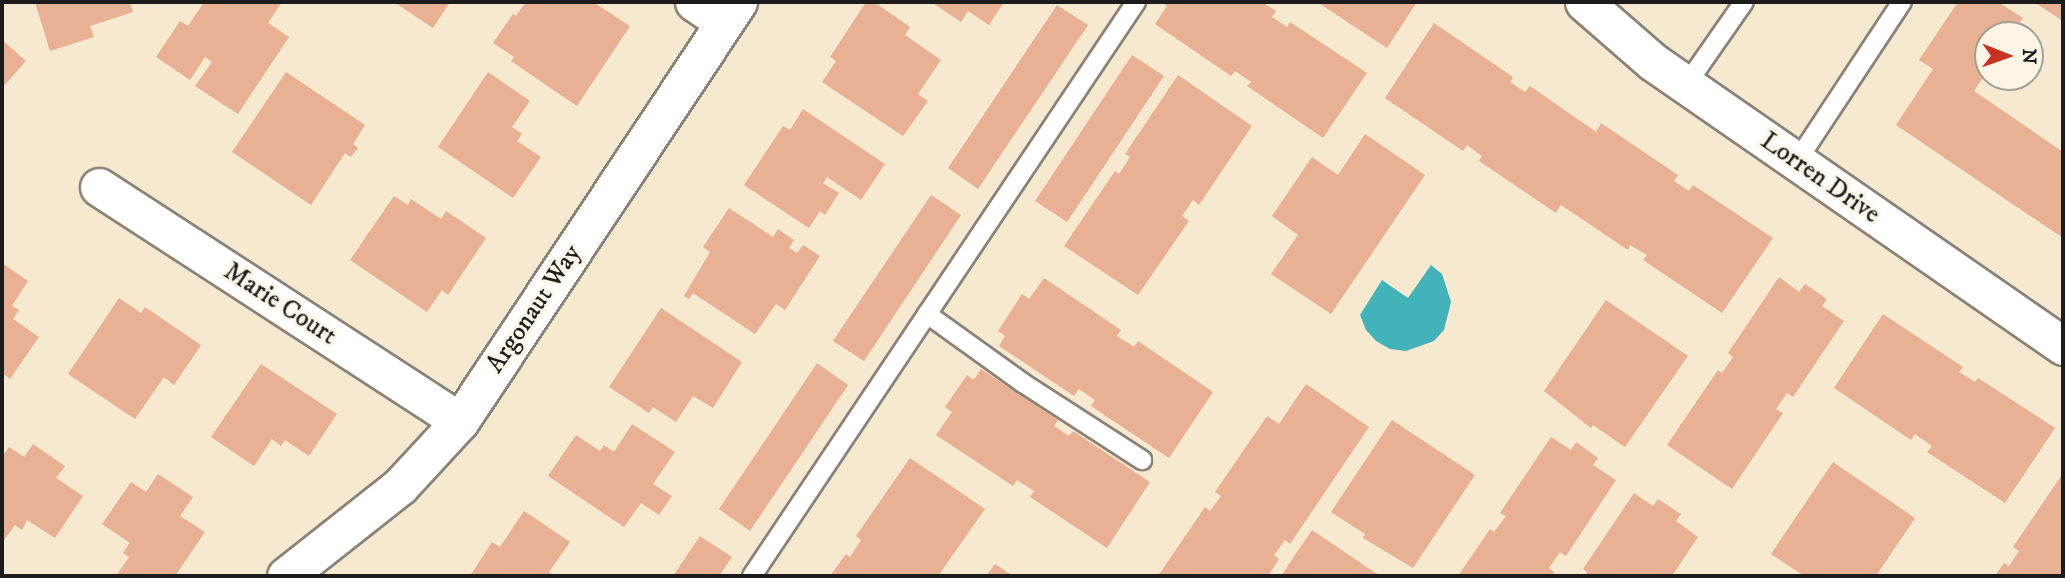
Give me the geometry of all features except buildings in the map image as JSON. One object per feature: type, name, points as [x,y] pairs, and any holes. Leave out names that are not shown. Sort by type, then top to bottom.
[{"type":"street","points":[[694,2],[731,12]]},
{"type":"street","name":"Lorren Drive","points":[[1584,2],[1653,62],[2063,346]]},
{"type":"street","name":"Argonaut Way","points":[[285,576],[400,486],[460,421],[731,12]]},
{"type":"street","name":"Marie Court","points":[[99,187],[460,421]]},
{"type":"lane","points":[[752,576],[1136,2]]},
{"type":"lane","points":[[1686,85],[1744,2]]},
{"type":"lane","points":[[1797,161],[1902,2]]},
{"type":"lane","points":[[927,314],[1023,383],[1142,460]]},
{"type":"water","points":[[1431,265],[1442,274],[1451,302],[1444,330],[1434,341],[1406,351],[1390,349],[1376,341],[1366,330],[1360,315],[1382,280],[1408,298]]}]
